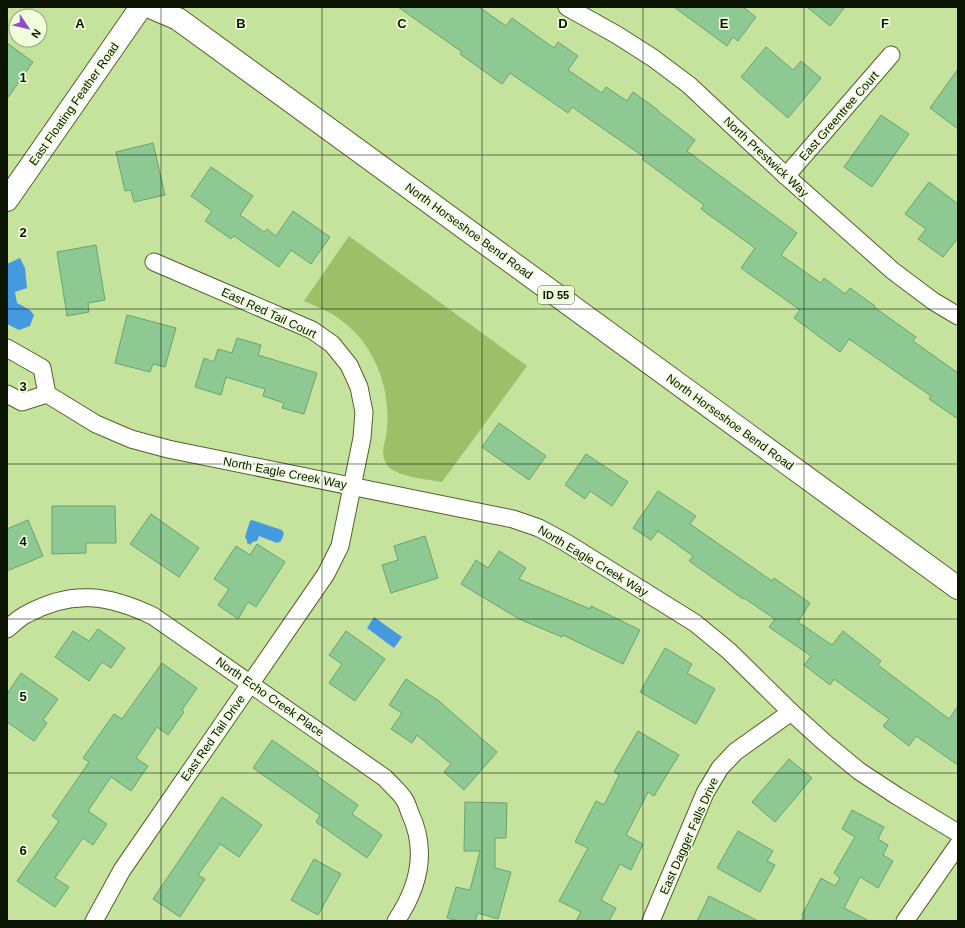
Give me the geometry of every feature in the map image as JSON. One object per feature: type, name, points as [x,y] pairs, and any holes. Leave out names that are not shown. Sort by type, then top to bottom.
[{"type":"main road","name":"East Floating Feather Road","points":[[7,200],[141,7]]},
{"type":"main road","name":"North Horseshoe Bend Road","points":[[150,7],[178,19],[958,588]]},
{"type":"street","name":"North Prestwick Way","points":[[567,7],[617,35],[653,58],[690,85],[786,176],[893,270],[932,301],[958,316]]},
{"type":"street","name":"East Greentree Court","points":[[786,176],[891,56]]},
{"type":"street","name":"East Red Tail Court","points":[[154,262],[312,330],[332,344],[349,364],[359,387],[364,412],[362,438],[352,486]]},
{"type":"street","points":[[7,348],[42,368],[47,394],[22,402],[7,394]]},
{"type":"street","name":"North Eagle Creek Way","points":[[47,394],[96,424],[131,439],[168,449],[513,519],[539,528],[565,542],[695,623],[729,651],[824,742],[859,770],[896,796],[958,833]]},
{"type":"street","name":"East Red Tail Drive","points":[[94,921],[122,870],[326,574],[340,546],[352,486]]},
{"type":"street","name":"North Echo Creek Place","points":[[7,629],[25,614],[48,603],[74,598],[104,598],[132,606],[153,616],[385,778],[404,799],[417,827],[420,855],[416,884],[396,921]]},
{"type":"street","name":"East Dagger Falls Drive","points":[[651,921],[705,793],[720,768],[735,752],[791,712]]},
{"type":"street","points":[[905,921],[958,845]]},
{"type":"green space","points":[[349,236],[527,366],[442,482],[404,475],[391,469],[387,465],[383,456],[387,429],[386,395],[376,364],[368,349],[346,324],[332,314],[304,301]]},
{"type":"water","points":[[20,258],[25,268],[27,288],[15,292],[17,303],[30,310],[34,315],[30,326],[19,330],[7,324],[7,264]]},
{"type":"water","points":[[252,520],[282,530],[284,534],[281,541],[277,543],[259,536],[257,541],[252,542],[251,545],[247,543],[245,537],[250,521]]},
{"type":"water","points":[[374,617],[402,637],[394,648],[367,628]]},
{"type":"building","points":[[398,7],[479,7],[506,26],[512,18],[554,48],[558,42],[578,56],[568,70],[602,93],[606,87],[627,101],[633,92],[658,110],[695,140],[687,151],[797,233],[781,255],[821,283],[824,278],[845,294],[850,288],[916,337],[913,341],[958,373],[958,419],[929,399],[931,396],[849,339],[840,352],[794,318],[800,310],[741,268],[755,248],[701,209],[704,205],[642,159],[644,157],[572,107],[568,113],[510,73],[502,84],[460,54],[462,52]]},
{"type":"building","points":[[674,7],[743,7],[756,17],[738,41],[733,37],[727,46]]},
{"type":"building","points":[[807,7],[845,7],[830,26]]},
{"type":"building","points":[[7,43],[8,48],[14,48],[33,62],[7,99]]},
{"type":"building","points":[[766,47],[793,70],[801,61],[821,78],[788,118],[741,77]]},
{"type":"building","points":[[958,69],[958,129],[930,108]]},
{"type":"building","points":[[881,115],[909,134],[872,187],[844,167]]},
{"type":"building","points":[[153,143],[165,195],[134,202],[131,190],[125,191],[116,152]]},
{"type":"building","points":[[211,167],[253,196],[240,215],[264,232],[267,229],[276,236],[293,211],[330,237],[311,264],[291,250],[279,267],[234,236],[231,239],[205,221],[212,211],[191,196]]},
{"type":"building","points":[[929,182],[958,204],[958,238],[943,257],[918,239],[926,229],[905,214]]},
{"type":"building","points":[[96,245],[105,300],[88,303],[89,312],[67,316],[57,252]]},
{"type":"building","points":[[127,315],[176,328],[165,367],[153,364],[150,372],[115,363]]},
{"type":"building","points":[[237,338],[261,345],[258,355],[317,373],[304,414],[282,408],[284,403],[263,396],[265,389],[226,377],[221,395],[195,387],[204,358],[214,362],[218,349],[232,353]]},
{"type":"building","points":[[499,423],[546,456],[529,480],[482,447]]},
{"type":"building","points":[[586,454],[628,482],[612,506],[590,491],[585,499],[565,485]]},
{"type":"building","points":[[658,491],[696,516],[690,524],[772,581],[774,578],[810,603],[798,622],[832,645],[843,631],[881,661],[878,665],[949,719],[958,706],[958,765],[916,736],[909,746],[883,726],[889,719],[834,679],[830,685],[804,665],[811,656],[769,627],[775,619],[744,598],[743,599],[689,561],[693,556],[658,531],[651,540],[633,528]]},
{"type":"building","points":[[52,506],[115,506],[116,543],[86,543],[86,553],[52,554]]},
{"type":"building","points":[[151,514],[199,548],[179,577],[130,544]]},
{"type":"building","points":[[28,520],[43,556],[7,571],[7,529]]},
{"type":"building","points":[[425,536],[438,578],[391,593],[382,565],[398,560],[394,546]]},
{"type":"building","points":[[257,544],[285,562],[256,607],[248,602],[238,619],[218,605],[229,589],[214,579],[236,546],[250,555]]},
{"type":"building","points":[[499,551],[526,568],[519,579],[590,609],[591,606],[640,630],[623,664],[563,635],[562,637],[519,619],[461,584],[476,560],[488,568]]},
{"type":"building","points":[[98,629],[125,648],[111,668],[102,662],[89,681],[55,657],[73,631],[89,641]]},
{"type":"building","points":[[346,631],[385,659],[355,701],[329,683],[342,664],[329,655]]},
{"type":"building","points":[[665,648],[692,664],[687,673],[715,689],[696,724],[640,692]]},
{"type":"building","points":[[162,663],[197,688],[182,710],[184,712],[168,735],[157,727],[136,758],[148,766],[131,791],[111,777],[88,811],[107,824],[93,845],[83,838],[55,878],[69,887],[55,907],[17,881],[59,821],[52,816],[89,762],[83,758],[114,714],[122,719]]},
{"type":"building","points":[[21,673],[58,699],[43,720],[47,723],[34,741],[7,722],[7,694]]},
{"type":"building","points":[[406,679],[439,701],[497,752],[464,790],[444,772],[451,764],[417,735],[412,743],[391,729],[402,713],[389,705]]},
{"type":"building","points":[[638,731],[679,755],[654,796],[648,792],[626,835],[643,844],[631,870],[620,864],[601,900],[616,908],[609,921],[576,921],[581,912],[559,901],[588,848],[575,842],[596,801],[604,805],[619,775],[614,772]]},
{"type":"building","points":[[272,740],[319,773],[317,776],[358,805],[352,814],[382,835],[367,858],[316,822],[320,815],[253,768]]},
{"type":"building","points":[[789,759],[812,778],[775,822],[752,802]]},
{"type":"building","points":[[222,797],[262,825],[239,857],[220,844],[198,875],[205,879],[180,917],[153,899]]},
{"type":"building","points":[[465,802],[507,803],[506,838],[495,838],[495,868],[511,872],[498,919],[478,913],[475,921],[459,921],[447,918],[456,887],[470,890],[480,851],[464,851]]},
{"type":"building","points":[[852,810],[884,827],[878,839],[888,845],[883,855],[893,861],[878,888],[860,877],[844,908],[869,921],[801,921],[802,915],[821,878],[835,886],[840,878],[834,873],[855,837],[842,829]]},
{"type":"building","points":[[738,831],[773,851],[767,861],[775,865],[760,892],[717,868]]},
{"type":"building","points":[[314,859],[341,874],[318,915],[291,900]]},
{"type":"building","points":[[709,896],[758,921],[697,921]]}]
